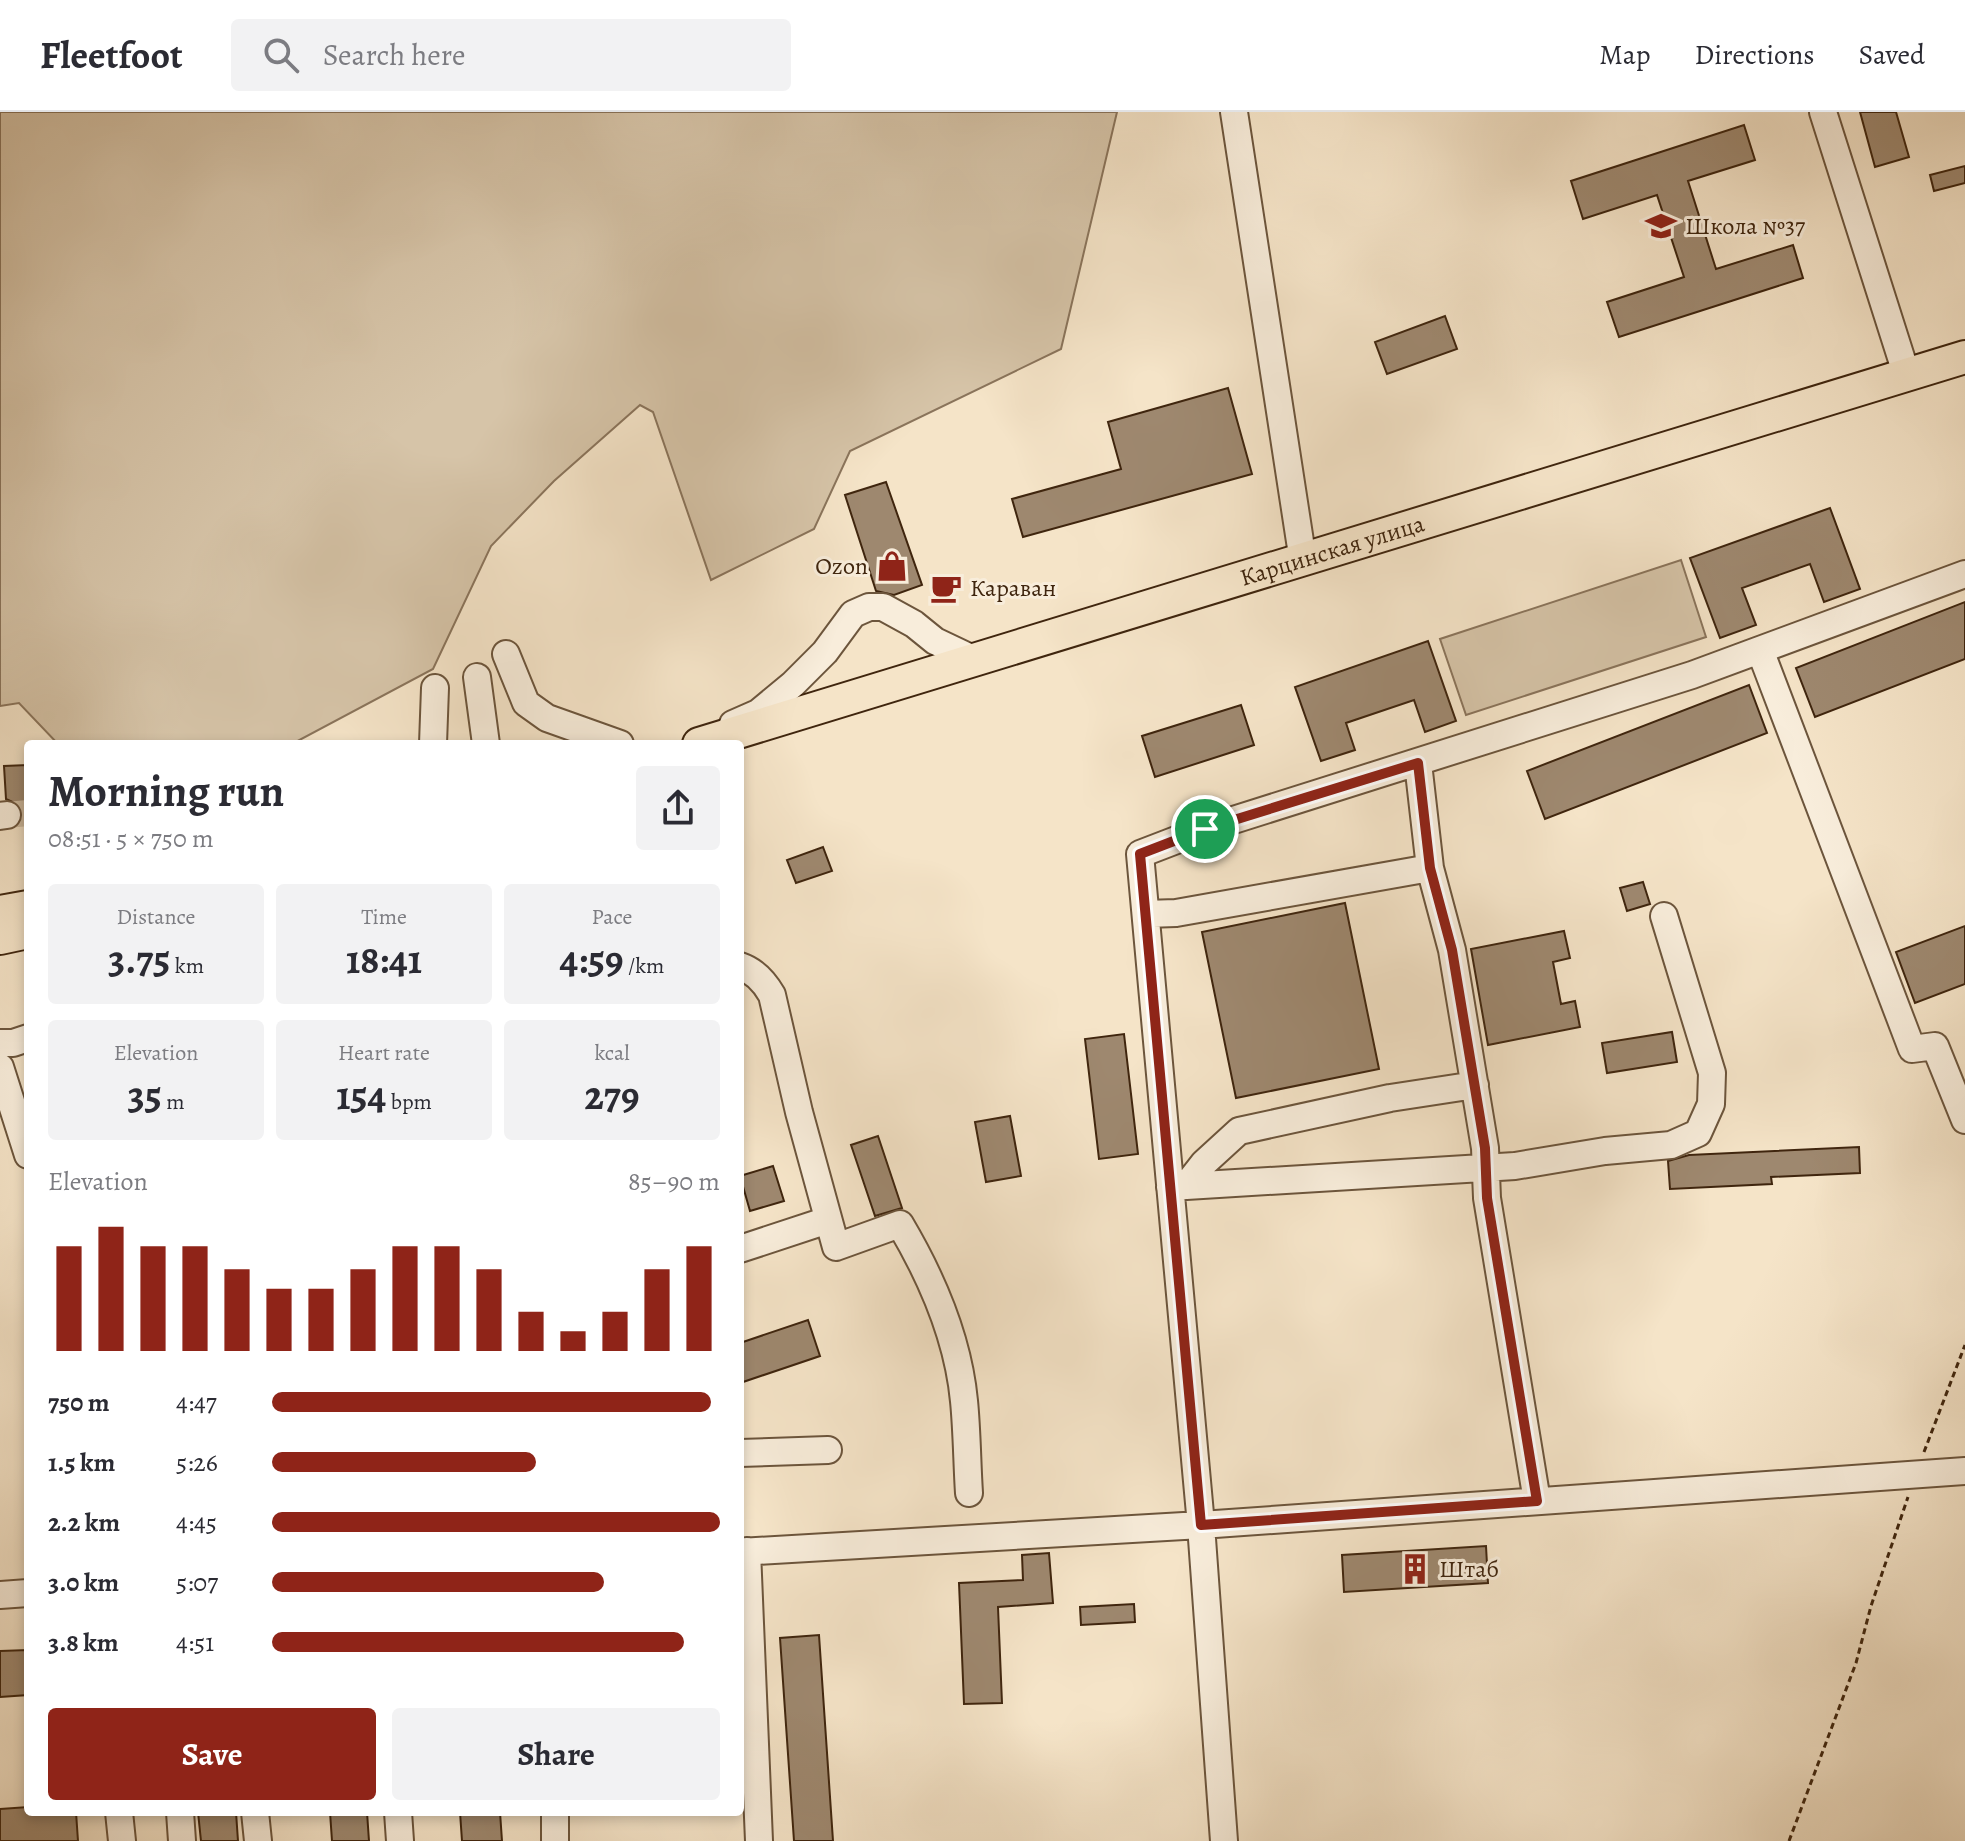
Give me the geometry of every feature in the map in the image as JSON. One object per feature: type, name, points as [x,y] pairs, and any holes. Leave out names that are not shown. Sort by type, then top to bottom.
[{"type":"main road","name":"Карцинская улица","points":[[712,740],[1965,357]]},
{"type":"main road","points":[[0,912],[24,908]]},
{"type":"main road","points":[[0,938],[24,933]]},
{"type":"street","points":[[1234,112],[1303,561]]},
{"type":"street","points":[[1823,112],[1906,373]]},
{"type":"street","points":[[1224,1841],[1178,1186],[1140,854],[1205,829],[1692,675],[1965,574]]},
{"type":"street","points":[[699,740],[758,713],[814,663],[853,614],[869,607],[883,607],[914,624],[935,641],[975,660]]},
{"type":"street","points":[[1760,650],[1912,1049],[1935,1046],[1965,1120]]},
{"type":"street","points":[[506,654],[526,703],[547,718],[607,740]]},
{"type":"street","points":[[477,677],[485,732],[526,703]]},
{"type":"street","points":[[433,740],[435,688]]},
{"type":"street","points":[[1418,763],[1430,868],[1452,950],[1475,1085],[1487,1198],[1537,1501]]},
{"type":"street","points":[[1146,914],[1176,913],[1430,868]]},
{"type":"street","points":[[1178,1186],[1515,1166],[1605,1151],[1671,1145],[1698,1133],[1711,1104],[1712,1073],[1664,916]]},
{"type":"street","points":[[744,968],[766,983],[772,995],[799,1112],[836,1247],[900,1224],[924,1264],[949,1327],[964,1398],[969,1493]]},
{"type":"street","points":[[0,1043],[24,1039]]},
{"type":"street","points":[[0,1067],[24,1142]]},
{"type":"street","points":[[1178,1186],[1239,1131],[1390,1098],[1475,1085]]},
{"type":"street","points":[[744,1248],[828,1220]]},
{"type":"street","points":[[744,1453],[828,1450]]},
{"type":"street","points":[[759,1841],[744,1552],[1201,1525],[1965,1471]]},
{"type":"street","points":[[0,1595],[24,1593]]},
{"type":"street","points":[[119,1816],[122,1841]]},
{"type":"street","points":[[180,1816],[182,1841]]},
{"type":"street","points":[[255,1816],[258,1841]]},
{"type":"street","points":[[398,1816],[400,1841]]},
{"type":"street","points":[[555,1816],[555,1841]]},
{"type":"path","points":[[1789,1841],[1856,1663],[1871,1606],[1915,1475],[1965,1345]]},
{"type":"shaded area","points":[[0,112],[1117,112],[1061,349],[850,451],[814,529],[711,580],[653,412],[640,405],[554,481],[491,546],[433,669],[300,740],[54,740],[19,703],[0,706]]},
{"type":"shaded area","points":[[1681,560],[1706,637],[1466,715],[1440,639]]},
{"type":"building","points":[[1860,112],[1896,112],[1909,157],[1875,167]]},
{"type":"building","points":[[1744,125],[1755,160],[1688,181],[1716,269],[1793,245],[1803,278],[1619,337],[1607,302],[1684,277],[1657,195],[1583,219],[1571,181]]},
{"type":"building","points":[[1965,166],[1965,183],[1934,191],[1930,175]]},
{"type":"building","points":[[1445,316],[1457,349],[1387,374],[1375,342]]},
{"type":"building","points":[[1228,388],[1252,474],[1023,537],[1012,499],[1121,469],[1108,422]]},
{"type":"building","points":[[886,482],[922,585],[894,595],[876,591],[845,495]]},
{"type":"building","points":[[1830,508],[1860,589],[1824,602],[1810,564],[1742,588],[1756,625],[1720,638],[1690,558]]},
{"type":"building","points":[[1965,602],[1965,659],[1815,717],[1796,668]]},
{"type":"building","points":[[1428,641],[1456,721],[1425,732],[1414,700],[1346,723],[1355,750],[1321,761],[1295,687]]},
{"type":"building","points":[[1749,685],[1767,733],[1545,819],[1527,771]]},
{"type":"building","points":[[1241,705],[1254,745],[1155,777],[1142,736]]},
{"type":"building","points":[[24,765],[24,825],[19,825],[23,812],[19,805],[6,799],[4,766]]},
{"type":"building","points":[[823,847],[832,871],[796,883],[787,860]]},
{"type":"building","points":[[1643,882],[1650,904],[1627,911],[1620,888]]},
{"type":"building","points":[[1345,903],[1379,1069],[1236,1098],[1202,932]]},
{"type":"building","points":[[1965,926],[1965,984],[1915,1003],[1896,952]]},
{"type":"building","points":[[1564,931],[1570,958],[1553,962],[1561,1004],[1575,1001],[1580,1027],[1488,1045],[1471,949]]},
{"type":"building","points":[[1672,1032],[1677,1062],[1607,1073],[1602,1043]]},
{"type":"building","points":[[1124,1034],[1138,1154],[1099,1159],[1085,1039]]},
{"type":"building","points":[[1010,1116],[1021,1176],[986,1182],[975,1122]]},
{"type":"building","points":[[878,1136],[902,1208],[875,1216],[851,1145]]},
{"type":"building","points":[[1859,1147],[1860,1173],[1771,1177],[1772,1184],[1670,1189],[1668,1161],[1689,1155]]},
{"type":"building","points":[[773,1166],[784,1201],[750,1211],[744,1190],[744,1175]]},
{"type":"building","points":[[808,1320],[820,1356],[744,1382],[744,1342]]},
{"type":"building","name":"Штаб","points":[[1486,1546],[1488,1583],[1344,1592],[1342,1555]]},
{"type":"building","points":[[1049,1553],[1053,1603],[998,1607],[1002,1703],[964,1704],[959,1583],[1023,1580],[1022,1555]]},
{"type":"building","points":[[1134,1604],[1135,1622],[1081,1625],[1080,1607]]},
{"type":"building","points":[[819,1635],[833,1841],[794,1841],[780,1638]]},
{"type":"building","points":[[24,1650],[24,1695],[0,1697],[0,1651]]},
{"type":"building","points":[[24,1807],[24,1816],[76,1816],[78,1841],[0,1841],[0,1809]]},
{"type":"building","points":[[198,1816],[236,1816],[238,1841],[201,1841]]},
{"type":"building","points":[[330,1816],[367,1816],[369,1841],[332,1841]]},
{"type":"building","points":[[460,1816],[500,1816],[502,1841],[462,1841]]},
{"type":"tunnel","points":[[7,815],[24,813]]},
{"type":"place","name":"Школа №37","points":[[1661,226]]},
{"type":"place","name":"Ozon","points":[[892,566]]},
{"type":"place","name":"Караван","points":[[946,588]]},
{"type":"place","name":"Штаб","points":[[1415,1569]]},
{"type":"route","points":[[1418,763],[1430,868],[1452,950],[1475,1085],[1485,1148],[1487,1198],[1537,1501],[1201,1525],[1140,854],[1205,829],[1418,763]]}]
